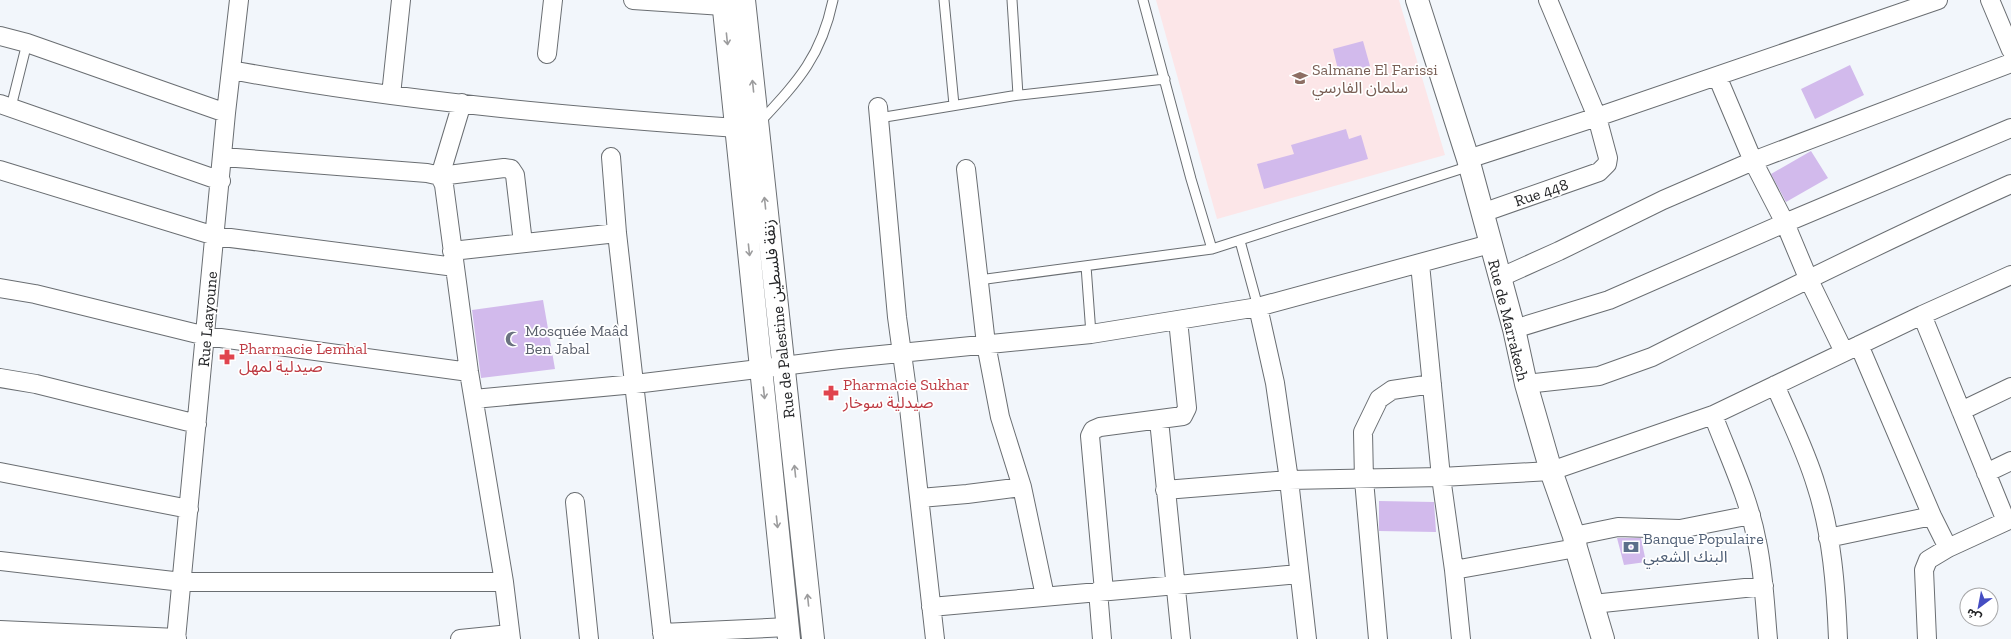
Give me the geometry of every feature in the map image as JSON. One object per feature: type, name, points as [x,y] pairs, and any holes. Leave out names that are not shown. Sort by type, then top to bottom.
[{"type":"main road","name":"Rue de Marrakech","points":[[1417,0],[1469,163],[1514,329],[1526,384],[1551,471],[1575,542],[1603,639]]},
{"type":"main road","name":"Rue de Palestine زنقة فلسطين","points":[[730,2],[783,366],[813,639]]},
{"type":"main road","name":"Rue de Palestine زنقة فلسطين","points":[[747,126],[762,368],[789,633]]},
{"type":"street","name":"Rue Laayoune","points":[[176,638],[221,181],[226,113],[239,0]]},
{"type":"street","points":[[391,95],[401,0]]},
{"type":"street","points":[[547,54],[553,0]]},
{"type":"street","points":[[633,0],[730,2]]},
{"type":"street","points":[[1548,0],[1597,117]]},
{"type":"street","points":[[1469,163],[1597,117],[1938,0]]},
{"type":"street","points":[[1990,0],[2011,50]]},
{"type":"street","points":[[0,36],[27,43],[226,113]]},
{"type":"street","points":[[1499,278],[1559,251],[1663,200],[1753,160],[2011,63]]},
{"type":"street","points":[[231,70],[391,95],[592,118],[747,126]]},
{"type":"street","points":[[1717,76],[1753,160],[1785,223],[1808,278],[1852,349],[1948,548]]},
{"type":"street","points":[[460,639],[510,636],[504,582],[469,372],[444,185],[440,176],[462,103]]},
{"type":"street","points":[[5,106],[221,181]]},
{"type":"street","points":[[878,113],[897,317],[920,498],[935,639]]},
{"type":"street","name":"Rue 448","points":[[1482,213],[1599,172],[1607,164],[1608,158],[1597,117]]},
{"type":"street","points":[[1514,329],[1609,300],[1785,223],[2011,128]]},
{"type":"street","points":[[223,157],[427,173],[440,176],[504,168],[511,169],[515,175],[523,243]]},
{"type":"street","points":[[611,157],[617,234],[663,636],[789,633]]},
{"type":"street","points":[[966,169],[986,344],[1000,417],[1022,487],[1045,596]]},
{"type":"street","points":[[0,170],[215,236],[453,259],[523,243],[617,234]]},
{"type":"street","points":[[1526,384],[1599,376],[1626,368],[1652,357],[1808,278],[1917,226],[2011,184]]},
{"type":"street","points":[[474,399],[635,384],[762,368],[1091,334],[1258,307],[1490,244]]},
{"type":"street","points":[[1420,264],[1441,477],[1454,570],[1460,639]]},
{"type":"street","points":[[1165,490],[1289,480],[1364,480],[1551,471],[1713,415],[1922,315],[2011,275]]},
{"type":"street","points":[[0,288],[35,294],[206,336],[469,372]]},
{"type":"street","points":[[1258,307],[1275,383],[1289,480],[1306,639]]},
{"type":"street","points":[[1922,315],[1986,473],[2008,520],[1948,548],[1928,560],[1924,570],[1927,639]]},
{"type":"street","points":[[1102,639],[1101,591],[1090,436],[1093,430],[1100,427],[1179,418],[1184,416],[1186,412],[1178,320]]},
{"type":"street","points":[[0,378],[36,384],[197,424]]},
{"type":"street","points":[[1378,639],[1364,480],[1363,432],[1379,399],[1392,390],[1432,384]]},
{"type":"street","points":[[1775,386],[1816,484],[1828,538],[1836,602],[1838,639]]},
{"type":"street","points":[[1961,411],[2011,388]]},
{"type":"street","points":[[1713,415],[1751,515],[1764,586],[1768,639]]},
{"type":"street","points":[[1158,420],[1181,639]]},
{"type":"street","points":[[1986,473],[2011,461]]},
{"type":"street","points":[[0,472],[189,509]]},
{"type":"street","points":[[920,498],[1022,487]]},
{"type":"street","points":[[575,502],[589,639]]},
{"type":"street","points":[[1454,570],[1575,542],[1618,527],[1680,529],[1751,515]]},
{"type":"street","points":[[1828,538],[1932,516]]},
{"type":"street","points":[[0,561],[182,582],[504,582]]},
{"type":"street","points":[[931,607],[1299,574]]},
{"type":"street","points":[[1592,604],[1764,586]]},
{"type":"street","points":[[0,630],[176,638]]},
{"type":"lane","points":[[747,126],[807,68],[816,52],[830,17],[833,0]]},
{"type":"lane","points":[[944,0],[954,105]]},
{"type":"lane","points":[[1012,0],[1018,95]]},
{"type":"lane","points":[[1143,0],[1191,179],[1212,249]]},
{"type":"lane","points":[[5,106],[27,43]]},
{"type":"lane","points":[[878,113],[954,105],[1018,95],[1165,79]]},
{"type":"lane","points":[[979,280],[1212,249],[1240,241],[1469,163]]},
{"type":"lane","points":[[1240,241],[1258,307]]},
{"type":"lane","points":[[1086,266],[1091,334]]},
{"type":"shaded area","name":"Salmane El Farissi سلمان الفارسي","points":[[1156,0],[1399,0],[1445,155],[1217,219]]},
{"type":"building","points":[[1363,41],[1370,66],[1339,74],[1333,49]]},
{"type":"building","points":[[1850,65],[1864,95],[1815,119],[1801,89]]},
{"type":"building","points":[[1346,129],[1349,139],[1361,135],[1368,159],[1264,189],[1257,164],[1294,154],[1291,145]]},
{"type":"building","points":[[1811,151],[1828,178],[1786,202],[1771,174]]},
{"type":"building","name":"Mosquée Maâd Ben Jabal","points":[[543,300],[555,369],[481,378],[472,310]]},
{"type":"building","points":[[1379,501],[1434,502],[1436,532],[1379,531]]},
{"type":"building","name":"Banque Populaire البنك الشعبي","points":[[1617,538],[1641,538],[1646,562],[1624,565]]},
{"type":"place","name":"Salmane El Farissi سلمان الفارسي","points":[[1300,78]]},
{"type":"place","name":"Mosquée Maâd Ben Jabal","points":[[513,339]]},
{"type":"place","name":"Pharmacie Lemhal صيدلية لمهل","points":[[227,357]]},
{"type":"place","name":"Pharmacie Sukhar صيدلية سوخار","points":[[831,393]]},
{"type":"place","name":"Banque Populaire البنك الشعبي","points":[[1631,547]]}]
